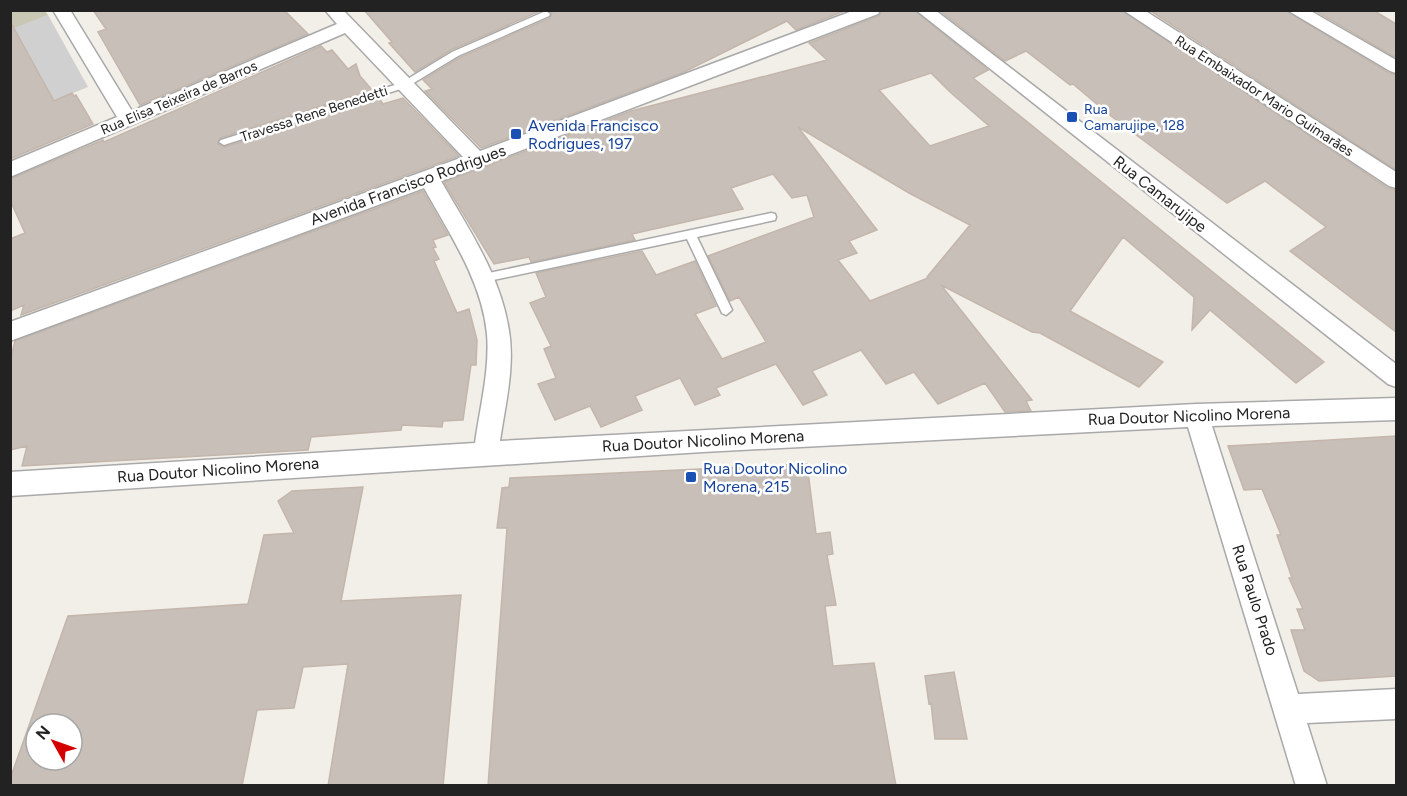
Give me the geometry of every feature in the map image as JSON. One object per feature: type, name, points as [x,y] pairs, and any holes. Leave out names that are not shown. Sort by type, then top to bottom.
[{"type":"street","points":[[61,10],[128,120]]},
{"type":"street","points":[[333,10],[477,160]]},
{"type":"street","points":[[816,10],[834,25]]},
{"type":"street","name":"Avenida Francisco Rodrigues","points":[[10,332],[429,178],[872,10]]},
{"type":"street","name":"Rua Camarujipe","points":[[924,10],[1396,377]]},
{"type":"street","name":"Rua Embaixador Mario Guimarães","points":[[1131,10],[1396,181]]},
{"type":"street","points":[[1295,10],[1396,67]]},
{"type":"street","name":"Rua Elisa Teixeira de Barros","points":[[10,170],[347,26]]},
{"type":"street","points":[[429,178],[484,278],[496,323],[499,354],[486,452]]},
{"type":"street","name":"Rua Doutor Nicolino Morena","points":[[10,484],[486,452],[1196,415],[1396,409]]},
{"type":"street","name":"Rua Paulo Prado","points":[[1196,415],[1290,709],[1312,786]]},
{"type":"street","points":[[1290,709],[1396,704]]},
{"type":"lane","name":"Travessa Rene Benedetti","points":[[224,142],[404,85],[455,54],[546,14]]},
{"type":"lane","points":[[484,278],[771,217]]},
{"type":"lane","points":[[690,234],[726,310]]},
{"type":"shaded area","points":[[11,11],[45,11],[48,15],[11,29]]},
{"type":"shaded area","points":[[48,15],[88,87],[11,118],[11,28]]},
{"type":"building","points":[[93,10],[284,10],[308,34],[140,105],[98,32],[106,29]]},
{"type":"building","points":[[364,10],[542,10],[451,50],[415,72]]},
{"type":"building","points":[[549,10],[847,10],[796,30],[787,21],[684,72],[481,148],[425,91],[432,89],[423,80],[459,58],[550,18],[552,13]]},
{"type":"building","points":[[882,10],[914,10],[988,70],[973,78],[1324,362],[1296,383],[1210,310],[1192,330],[1194,297],[1123,237],[1070,311],[1163,362],[1139,387],[1040,333],[1032,332],[941,285],[1032,400],[1026,401],[1031,411],[1005,412],[985,383],[938,404],[914,372],[886,384],[861,350],[812,371],[827,395],[803,405],[776,364],[716,388],[720,395],[695,405],[680,378],[635,396],[642,410],[601,427],[590,406],[555,420],[538,384],[556,378],[544,349],[551,346],[530,303],[546,297],[536,273],[642,251],[656,275],[695,261],[716,306],[695,314],[722,359],[766,342],[739,297],[730,301],[708,256],[814,217],[807,195],[792,198],[773,174],[731,188],[743,209],[632,234],[635,240],[531,262],[529,257],[494,264],[444,182],[631,111],[827,60],[809,43],[879,16]],"holes":[[[931,73],[950,92],[989,126],[930,146],[879,90]],[[798,127],[909,193],[970,225],[928,278],[870,301],[838,260],[857,253],[849,241],[877,230]]]},
{"type":"building","points":[[939,10],[1121,10],[1388,188],[1396,190],[1396,332],[1290,251],[1326,227],[1265,181],[1227,203],[1111,116],[1073,84],[1070,85],[1026,51],[1005,61]]},
{"type":"building","points":[[1149,10],[1285,10],[1389,73],[1396,75],[1396,170]]},
{"type":"building","points":[[1314,10],[1373,10],[1396,24],[1396,58]]},
{"type":"building","points":[[10,21],[54,101],[72,93],[76,95],[93,124],[10,159]]},
{"type":"building","points":[[321,46],[327,52],[332,50],[348,69],[356,64],[360,76],[372,90],[220,138],[218,144],[225,147],[379,98],[383,104],[403,98],[459,156],[21,315],[24,305],[10,311],[10,239],[25,233],[10,200],[10,179],[103,140],[104,142]]},
{"type":"building","points":[[423,191],[448,235],[433,240],[436,247],[433,248],[439,259],[434,261],[457,313],[469,309],[477,340],[476,365],[471,365],[463,420],[443,421],[442,427],[402,425],[401,430],[311,437],[308,450],[22,466],[27,446],[10,450],[10,361],[15,341]]},
{"type":"building","points":[[1396,436],[1396,676],[1319,681],[1304,671],[1291,630],[1305,630],[1297,609],[1303,609],[1289,578],[1292,578],[1277,535],[1281,535],[1262,489],[1244,490],[1228,446]]},
{"type":"building","points":[[807,464],[816,534],[830,532],[833,554],[827,555],[836,605],[825,606],[833,666],[874,663],[896,786],[488,786],[507,528],[497,528],[502,488],[509,487],[510,478]]},
{"type":"building","points":[[363,487],[341,601],[461,595],[443,786],[328,786],[348,664],[303,667],[294,708],[257,710],[242,786],[10,786],[10,779],[24,740],[24,772],[84,772],[84,712],[34,712],[68,616],[248,604],[264,535],[294,533],[278,501],[292,491]]},
{"type":"building","points":[[954,672],[967,739],[935,739],[925,676]]},
{"type":"place","name":"Rua Camarujipe, 128","points":[[1072,117]]},
{"type":"place","name":"Avenida Francisco Rodrigues, 197","points":[[516,134]]},
{"type":"place","name":"Rua Doutor Nicolino Morena, 215","points":[[691,477]]}]
